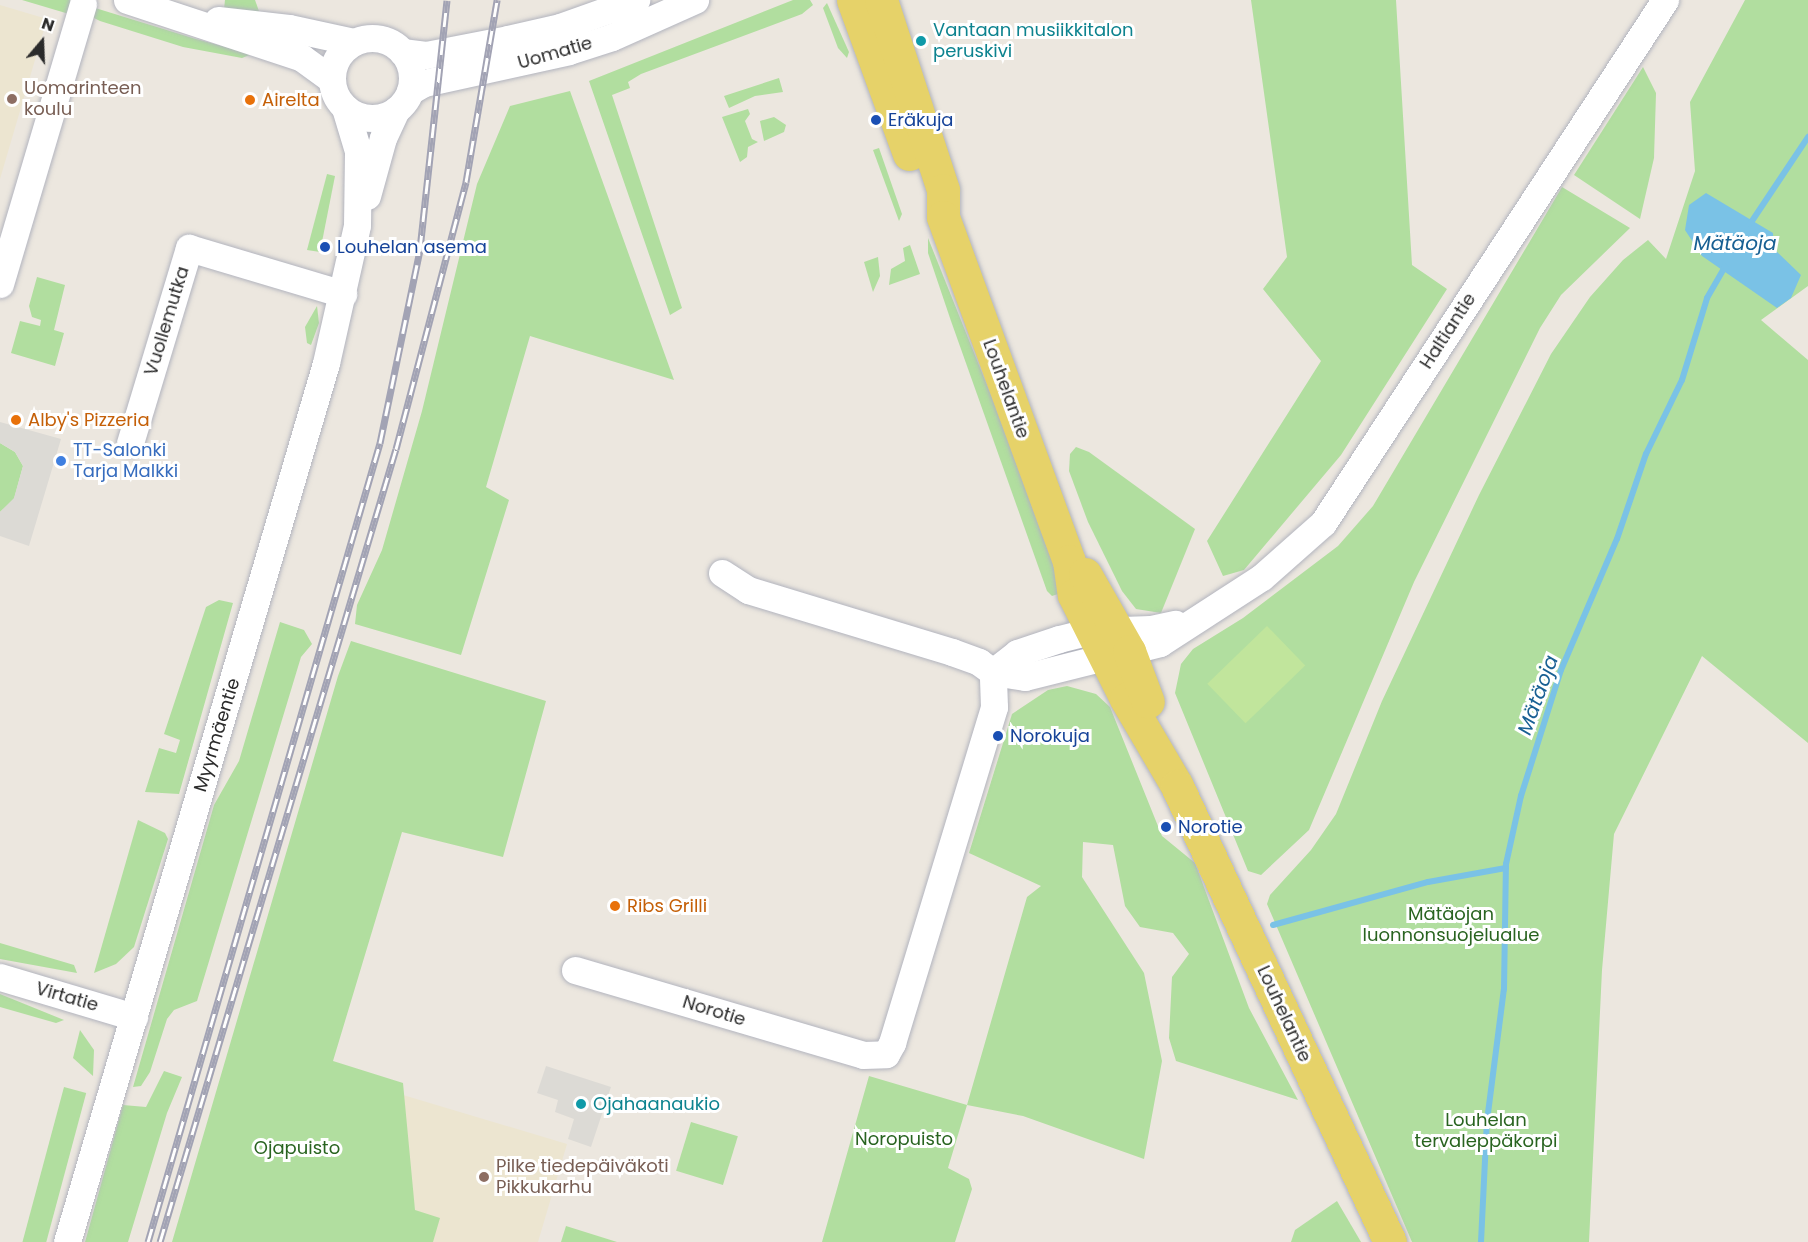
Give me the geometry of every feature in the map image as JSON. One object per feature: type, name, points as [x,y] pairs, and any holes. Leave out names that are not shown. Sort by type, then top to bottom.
[{"type":"main road","name":"Louhelantie","points":[[853,0],[926,200],[943,217]]},
{"type":"main road","name":"Louhelantie","points":[[881,0],[943,189],[943,217],[1069,561],[1071,585],[1111,641],[1390,1242]]},
{"type":"street","points":[[127,0],[202,22],[261,47],[308,61],[332,80],[345,108],[371,118],[403,100],[411,70],[402,52],[380,39],[353,42],[289,28],[222,20],[202,22]]},
{"type":"street","name":"Uomatie","points":[[402,52],[426,55],[508,39],[560,27],[636,0]]},
{"type":"street","name":"Uomatie","points":[[403,100],[424,83],[569,51],[612,37],[695,0]]},
{"type":"street","name":"Haltiantie","points":[[1111,641],[1160,643],[1190,621],[1262,577],[1323,523],[1665,0]]},
{"type":"street","points":[[0,284],[83,4]]},
{"type":"street","points":[[332,80],[338,56],[353,42]]},
{"type":"street","name":"Myyrmäentie","points":[[67,1242],[326,363],[357,225],[383,138],[403,100]]},
{"type":"street","name":"Myyrmäentie","points":[[345,108],[358,152],[357,225]]},
{"type":"street","name":"Vuollemutka","points":[[130,443],[189,248],[343,294]]},
{"type":"street","points":[[722,573],[748,590],[951,652],[979,662],[993,672],[1017,653],[1111,641]]},
{"type":"street","name":"Norotie","points":[[575,970],[863,1055],[886,1054],[892,1043],[994,707],[993,672]]},
{"type":"street","name":"Virtatie","points":[[0,977],[134,1017]]},
{"type":"shaded area","name":"Uomarinteen koulu","points":[[0,5],[47,19],[0,179]]},
{"type":"shaded area","points":[[0,422],[61,439],[29,546],[0,536],[0,512],[14,498],[23,466],[15,452],[0,443]]},
{"type":"shaded area","name":"Ojahaanaukio","points":[[546,1066],[611,1087],[591,1147],[568,1139],[574,1119],[555,1112],[558,1100],[537,1093]]},
{"type":"shaded area","name":"Pilke tiedepäiväkoti Pikkukarhu","points":[[403,1095],[567,1144],[538,1242],[418,1242]]},
{"type":"green space","points":[[22,0],[69,0],[75,2],[69,14]]},
{"type":"green space","points":[[225,0],[255,0],[260,14],[224,9]]},
{"type":"green space","points":[[793,0],[810,0],[813,5],[802,14],[641,74],[628,82],[630,88],[612,95],[682,308],[670,315],[589,81]]},
{"type":"green space","points":[[1251,0],[1396,0],[1412,265],[1447,289],[1341,455],[1244,570],[1223,576],[1207,541],[1321,361],[1263,289],[1287,257]]},
{"type":"green space","name":"Mätäojan luonnonsuojelualue","points":[[1745,0],[1808,0],[1808,286],[1761,320],[1808,360],[1808,743],[1702,656],[1614,834],[1602,970],[1589,1242],[1412,1242],[1267,904],[1270,895],[1311,850],[1336,814],[1382,701],[1479,495],[1551,354],[1590,297],[1623,260],[1648,240],[1666,259],[1695,171],[1690,102]]},
{"type":"green space","points":[[827,3],[849,52],[847,58],[838,48],[823,8]]},
{"type":"green space","points":[[92,7],[252,54],[242,58],[183,47],[100,21],[90,16]]},
{"type":"green space","points":[[1643,67],[1656,93],[1654,158],[1640,219],[1574,175]]},
{"type":"green space","points":[[779,78],[783,92],[755,96],[729,108],[724,96]]},
{"type":"green space","points":[[570,91],[674,380],[530,336],[486,487],[509,500],[461,655],[355,624],[357,605],[382,550],[422,411],[477,184],[510,106]]},
{"type":"green space","points":[[748,109],[750,114],[745,121],[752,139],[758,142],[748,147],[747,157],[740,162],[722,117]]},
{"type":"green space","points":[[774,117],[786,125],[784,132],[764,141],[760,121]]},
{"type":"green space","points":[[879,148],[902,214],[899,221],[873,150]]},
{"type":"green space","points":[[327,174],[335,176],[320,252],[307,250]]},
{"type":"green space","points":[[1562,187],[1630,228],[1561,295],[1540,328],[1414,582],[1309,830],[1261,875],[1248,871],[1175,693],[1181,664],[1193,649],[1243,618],[1338,546],[1373,506]]},
{"type":"green space","points":[[928,238],[995,405],[1064,592],[1052,596],[1047,591],[928,253]]},
{"type":"green space","points":[[910,245],[920,274],[889,285],[891,269],[905,261],[903,248]]},
{"type":"green space","points":[[878,257],[880,276],[873,292],[864,262]]},
{"type":"green space","points":[[37,277],[65,285],[54,330],[64,333],[55,366],[11,353],[20,321],[40,326],[41,320],[32,317],[29,306]]},
{"type":"green space","points":[[317,306],[319,323],[311,345],[307,343],[305,327]]},
{"type":"green space","points":[[0,443],[15,452],[23,466],[14,499],[0,512]]},
{"type":"green space","points":[[1076,447],[1089,452],[1195,529],[1161,613],[1136,609],[1122,591],[1088,522],[1069,471],[1070,454]]},
{"type":"green space","points":[[219,600],[233,603],[179,794],[145,792],[159,748],[176,753],[180,740],[164,734],[206,607]]},
{"type":"green space","points":[[280,622],[304,630],[312,644],[301,657],[197,1001],[174,1010],[167,1019],[150,1072],[141,1086],[133,1087],[214,805],[239,761]]},
{"type":"green space","points":[[1267,626],[1305,666],[1246,723],[1207,684]]},
{"type":"green space","name":"Ojapuisto","points":[[351,641],[546,701],[503,857],[402,832],[333,1061],[403,1083],[415,1210],[440,1218],[433,1242],[172,1242],[338,676]]},
{"type":"green space","points":[[1067,686],[1096,694],[1110,707],[1162,836],[1195,863],[1249,1008],[1298,1100],[1176,1061],[1169,1038],[1172,977],[1189,954],[1173,933],[1140,927],[1125,906],[1113,845],[1083,842],[1082,877],[1144,973],[1162,1061],[1144,1159],[1023,1116],[967,1105],[1027,897],[1041,886],[969,853],[1012,714],[1048,690]]},
{"type":"green space","points":[[138,820],[165,833],[168,839],[134,947],[116,964],[94,973]]},
{"type":"green space","points":[[0,943],[74,965],[77,973],[0,959]]},
{"type":"green space","points":[[0,994],[64,1020],[56,1023],[0,1007]]},
{"type":"green space","points":[[80,1030],[94,1050],[93,1076],[73,1058]]},
{"type":"green space","points":[[164,1071],[182,1077],[167,1113],[128,1242],[85,1242],[123,1105],[146,1107]]},
{"type":"green space","name":"Noropuisto","points":[[869,1076],[967,1105],[948,1168],[969,1179],[972,1189],[955,1242],[822,1242]]},
{"type":"green space","points":[[64,1087],[86,1093],[46,1242],[22,1242]]},
{"type":"green space","points":[[691,1122],[738,1136],[723,1185],[676,1171]]},
{"type":"green space","points":[[1337,1201],[1361,1242],[1291,1242],[1295,1230]]},
{"type":"green space","points":[[566,1226],[617,1242],[561,1242]]},
{"type":"water","name":"Mätäoja","points":[[1706,193],[1773,233],[1774,249],[1801,275],[1791,298],[1777,308],[1702,256],[1685,230],[1689,205]]},
{"type":"waterway","name":"Mätäoja","points":[[1750,224],[1808,137]]},
{"type":"waterway","name":"Mätäoja","points":[[1481,1242],[1487,1121],[1504,989],[1506,864],[1521,796],[1561,670],[1617,539],[1646,454],[1682,380],[1707,298],[1725,267]]},
{"type":"waterway","points":[[1273,925],[1428,882],[1506,868]]},
{"type":"railway","points":[[148,1242],[380,443],[420,249],[447,0]]},
{"type":"railway","points":[[160,1242],[396,449],[466,182],[497,0]]},
{"type":"place","name":"Vantaan musiikkitalon peruskivi","points":[[921,41]]},
{"type":"place","name":"Uomarinteen koulu","points":[[12,99]]},
{"type":"place","name":"Airelta","points":[[250,100]]},
{"type":"place","name":"Eräkuja","points":[[876,120]]},
{"type":"place","name":"Louhelan asema","points":[[325,247]]},
{"type":"place","name":"Alby's Pizzeria","points":[[16,420]]},
{"type":"place","name":"TT-Salonki Tarja Malkki","points":[[61,461]]},
{"type":"place","name":"Norokuja","points":[[998,736]]},
{"type":"place","name":"Norotie","points":[[1166,827]]},
{"type":"place","name":"Ribs Grilli","points":[[615,906]]},
{"type":"place","name":"Ojahaanaukio","points":[[581,1104]]},
{"type":"place","name":"Pilke tiedepäiväkoti Pikkukarhu","points":[[484,1177]]},
{"type":"park label","name":"Louhelan tervaleppäkorpi","points":[[1486,1131]]}]
